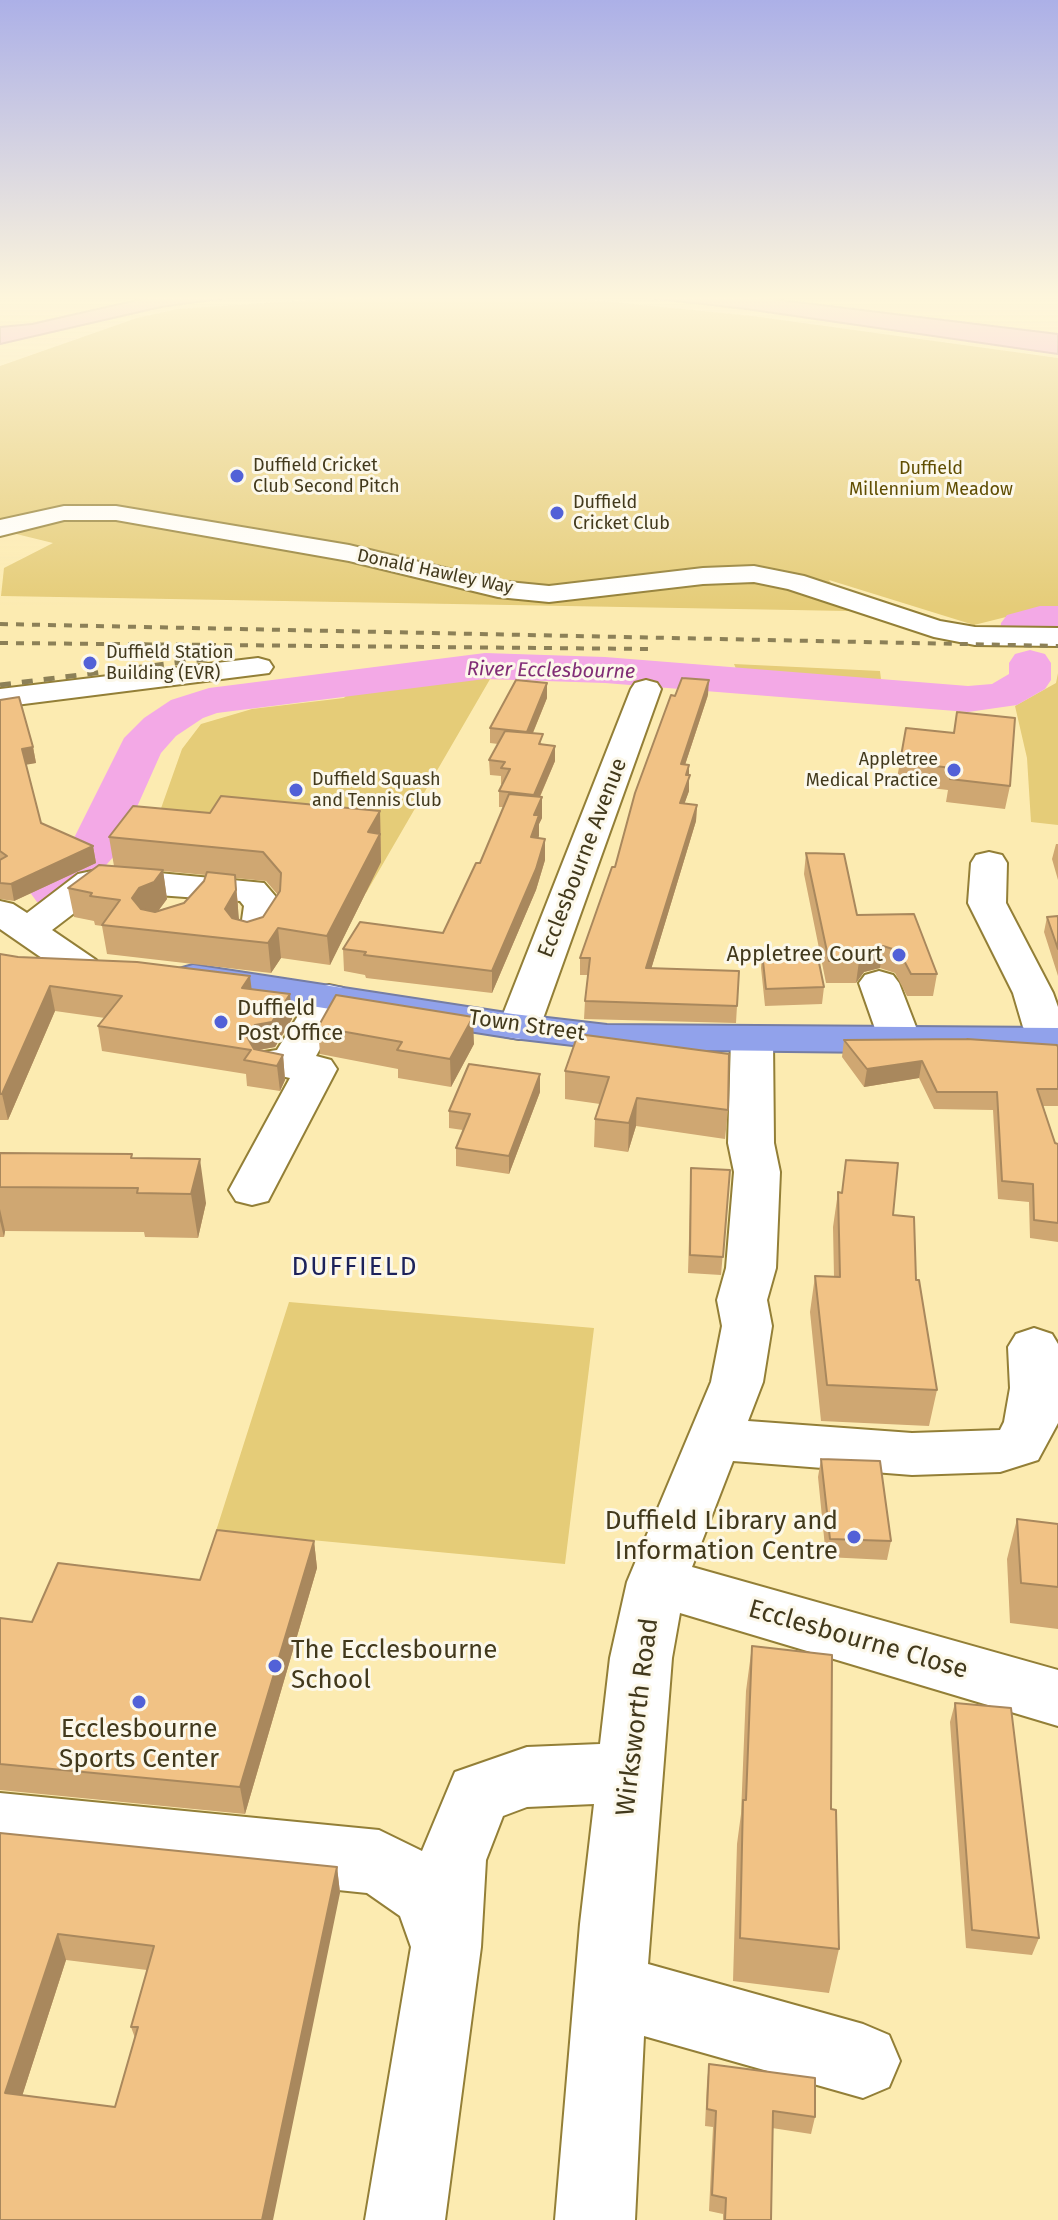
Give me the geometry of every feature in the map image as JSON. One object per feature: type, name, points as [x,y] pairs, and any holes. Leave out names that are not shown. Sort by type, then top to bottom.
[{"type":"highway","name":"Town Street","points":[[17,934],[118,970],[607,1037],[1056,1041]]},
{"type":"street","name":"Donald Hawley Way","points":[[0,528],[64,513],[116,513],[349,553],[498,589],[549,594],[703,576],[754,574],[794,582],[934,628],[975,636],[1058,637]]},
{"type":"street","points":[[0,698],[258,667]]},
{"type":"street","name":"Ecclesbourne Avenue","points":[[519,1027],[646,689]]},
{"type":"street","points":[[989,863],[987,903],[1033,993],[1044,1027],[1056,1041]]},
{"type":"street","points":[[17,934],[91,882],[106,879],[251,891],[263,904],[261,920],[250,937]]},
{"type":"street","points":[[173,922],[187,908],[190,896],[185,888],[174,885]]},
{"type":"street","points":[[879,983],[900,1040]]},
{"type":"street","points":[[252,1190],[316,1069],[282,1063],[329,997]]},
{"type":"street","name":"Wirksworth Road","points":[[595,2220],[610,1997],[641,1658],[657,1582],[737,1382],[747,1326],[742,1300],[751,1268],[757,1172],[751,1143],[752,1040]]},
{"type":"street","points":[[714,1439],[912,1454],[1009,1448],[1019,1445],[1031,1423],[1036,1388],[1034,1347]]},
{"type":"street","name":"Ecclesbourne Close","points":[[657,1582],[1058,1698]]},
{"type":"street","points":[[405,2220],[446,1947],[452,1860],[478,1794],[527,1777],[629,1773]]},
{"type":"street","points":[[0,1824],[379,1862],[427,1894],[446,1947]]},
{"type":"street","points":[[610,1997],[654,2001],[863,2061]]},
{"type":"green space","name":"Duffield Millennium Meadow","points":[[0,401],[1058,401],[1058,612],[1026,612],[974,625],[829,580],[849,611],[1,596],[4,568],[53,543],[0,530]]},
{"type":"green space","points":[[734,664],[880,671],[882,688],[740,678]]},
{"type":"green space","points":[[1058,673],[1058,825],[1031,822],[1027,758],[1015,706],[1056,683]]},
{"type":"green space","name":"Duffield Squash and Tennis Club","points":[[493,674],[366,893],[153,831],[182,749],[201,724],[252,709],[344,698],[353,688]]},
{"type":"green space","points":[[289,1302],[594,1328],[565,1564],[216,1531]]},
{"type":"building","points":[[682,678],[709,680],[681,764],[689,765],[686,775],[690,775],[680,803],[697,805],[646,968],[739,971],[737,1006],[585,1001],[590,958],[580,958],[612,867],[615,867],[635,793],[671,695],[675,696]]},
{"type":"building","points":[[516,680],[547,683],[527,732],[490,728]]},
{"type":"building","points":[[19,697],[33,747],[22,749],[41,823],[93,846],[11,884],[0,883],[0,860],[7,856],[0,851],[0,700]]},
{"type":"building","points":[[957,712],[1015,718],[1010,786],[950,779],[952,768],[900,762],[906,728],[954,733]]},
{"type":"building","points":[[505,731],[543,734],[539,744],[555,746],[534,795],[499,791],[510,769],[501,768],[505,762],[489,760]]},
{"type":"building","points":[[509,794],[542,797],[534,815],[539,815],[531,837],[545,839],[536,869],[492,971],[364,955],[366,952],[343,949],[360,922],[443,933],[476,863],[480,863]]},
{"type":"building","points":[[221,796],[380,811],[368,832],[380,834],[327,936],[278,928],[268,943],[102,925],[120,900],[90,896],[92,893],[68,888],[99,865],[163,870],[154,882],[139,888],[132,898],[141,909],[155,912],[184,903],[204,881],[207,872],[235,875],[236,890],[225,909],[232,918],[247,922],[263,917],[280,891],[281,873],[263,852],[109,837],[133,806],[210,813]]},
{"type":"building","points":[[806,853],[844,854],[857,915],[914,914],[937,974],[911,974],[899,951],[883,946],[867,950],[859,961],[829,961]]},
{"type":"building","points":[[1058,916],[1058,949],[1047,917]]},
{"type":"building","points":[[762,952],[817,953],[824,987],[766,989]]},
{"type":"building","points":[[0,954],[137,962],[250,976],[242,988],[290,994],[272,1022],[255,1025],[246,1035],[254,1049],[283,1055],[277,1066],[244,1060],[251,1050],[98,1026],[122,996],[50,986],[0,1094]]},
{"type":"building","points":[[336,995],[473,1017],[450,1059],[397,1050],[402,1042],[318,1027]]},
{"type":"building","points":[[578,1034],[729,1054],[728,1110],[637,1098],[629,1123],[595,1119],[609,1077],[565,1071]]},
{"type":"building","points":[[967,1039],[1058,1047],[1058,1089],[1037,1089],[1055,1143],[1058,1144],[1058,1223],[1034,1220],[1033,1184],[1002,1181],[997,1092],[937,1092],[922,1061],[867,1069],[844,1040]]},
{"type":"building","points":[[469,1064],[540,1074],[509,1156],[456,1148],[470,1114],[449,1111]]},
{"type":"building","points":[[0,1153],[132,1154],[131,1158],[200,1159],[191,1194],[137,1193],[138,1188],[0,1187]]},
{"type":"building","points":[[846,1160],[898,1163],[893,1215],[914,1217],[916,1280],[919,1280],[937,1390],[827,1385],[815,1276],[840,1277],[838,1192],[842,1193]]},
{"type":"building","points":[[691,1168],[730,1170],[723,1257],[690,1255]]},
{"type":"building","name":"Duffield Library and Information Centre","points":[[821,1459],[880,1461],[891,1541],[830,1539]]},
{"type":"building","points":[[1017,1519],[1058,1524],[1058,1587],[1021,1583]]},
{"type":"building","name":"Ecclesbourne Sports Center","points":[[217,1530],[314,1541],[240,1787],[0,1764],[0,1618],[32,1622],[58,1563],[200,1580]]},
{"type":"building","points":[[752,1646],[832,1655],[831,1809],[836,1810],[839,1949],[740,1938],[743,1800],[746,1800]]},
{"type":"building","points":[[955,1703],[1011,1708],[1039,1938],[972,1930]]},
{"type":"building","points":[[0,1833],[337,1867],[262,2220],[0,2220]],"holes":[[[58,1934],[154,1946],[131,2027],[138,2027],[115,2107],[5,2093]]]},
{"type":"building","points":[[709,2064],[815,2078],[815,2117],[773,2111],[771,2220],[725,2220],[726,2198],[712,2195],[716,2111],[707,2109]]},
{"type":"waterway","name":"River Ecclesbourne","points":[[1020,633],[1021,623],[1040,618],[1058,618]]},
{"type":"waterway","name":"River Ecclesbourne","points":[[55,891],[91,854],[140,748],[160,727],[187,709],[209,701],[485,666],[605,670],[968,699],[1002,696],[1030,680],[1030,663]]},
{"type":"railway","points":[[0,624],[1058,646]]},
{"type":"railway","points":[[0,643],[650,649]]},
{"type":"railway","points":[[0,685],[214,658]]},
{"type":"place","name":"Duffield Cricket Club Second Pitch","points":[[237,476]]},
{"type":"place","name":"Duffield Cricket Club","points":[[557,513]]},
{"type":"place","name":"Duffield Station Building (EVR)","points":[[90,663]]},
{"type":"place","name":"Appletree Medical Practice","points":[[954,770]]},
{"type":"place","name":"Duffield Squash and Tennis Club","points":[[296,790]]},
{"type":"place","name":"Appletree Court","points":[[899,955]]},
{"type":"place","name":"Duffield Post Office","points":[[221,1022]]},
{"type":"place","name":"Duffield Library and Information Centre","points":[[854,1537]]},
{"type":"place","name":"The Ecclesbourne School","points":[[275,1666]]},
{"type":"place","name":"Ecclesbourne Sports Center","points":[[139,1702]]},
{"type":"district","name":"DUFFIELD","points":[[355,1268]]}]
